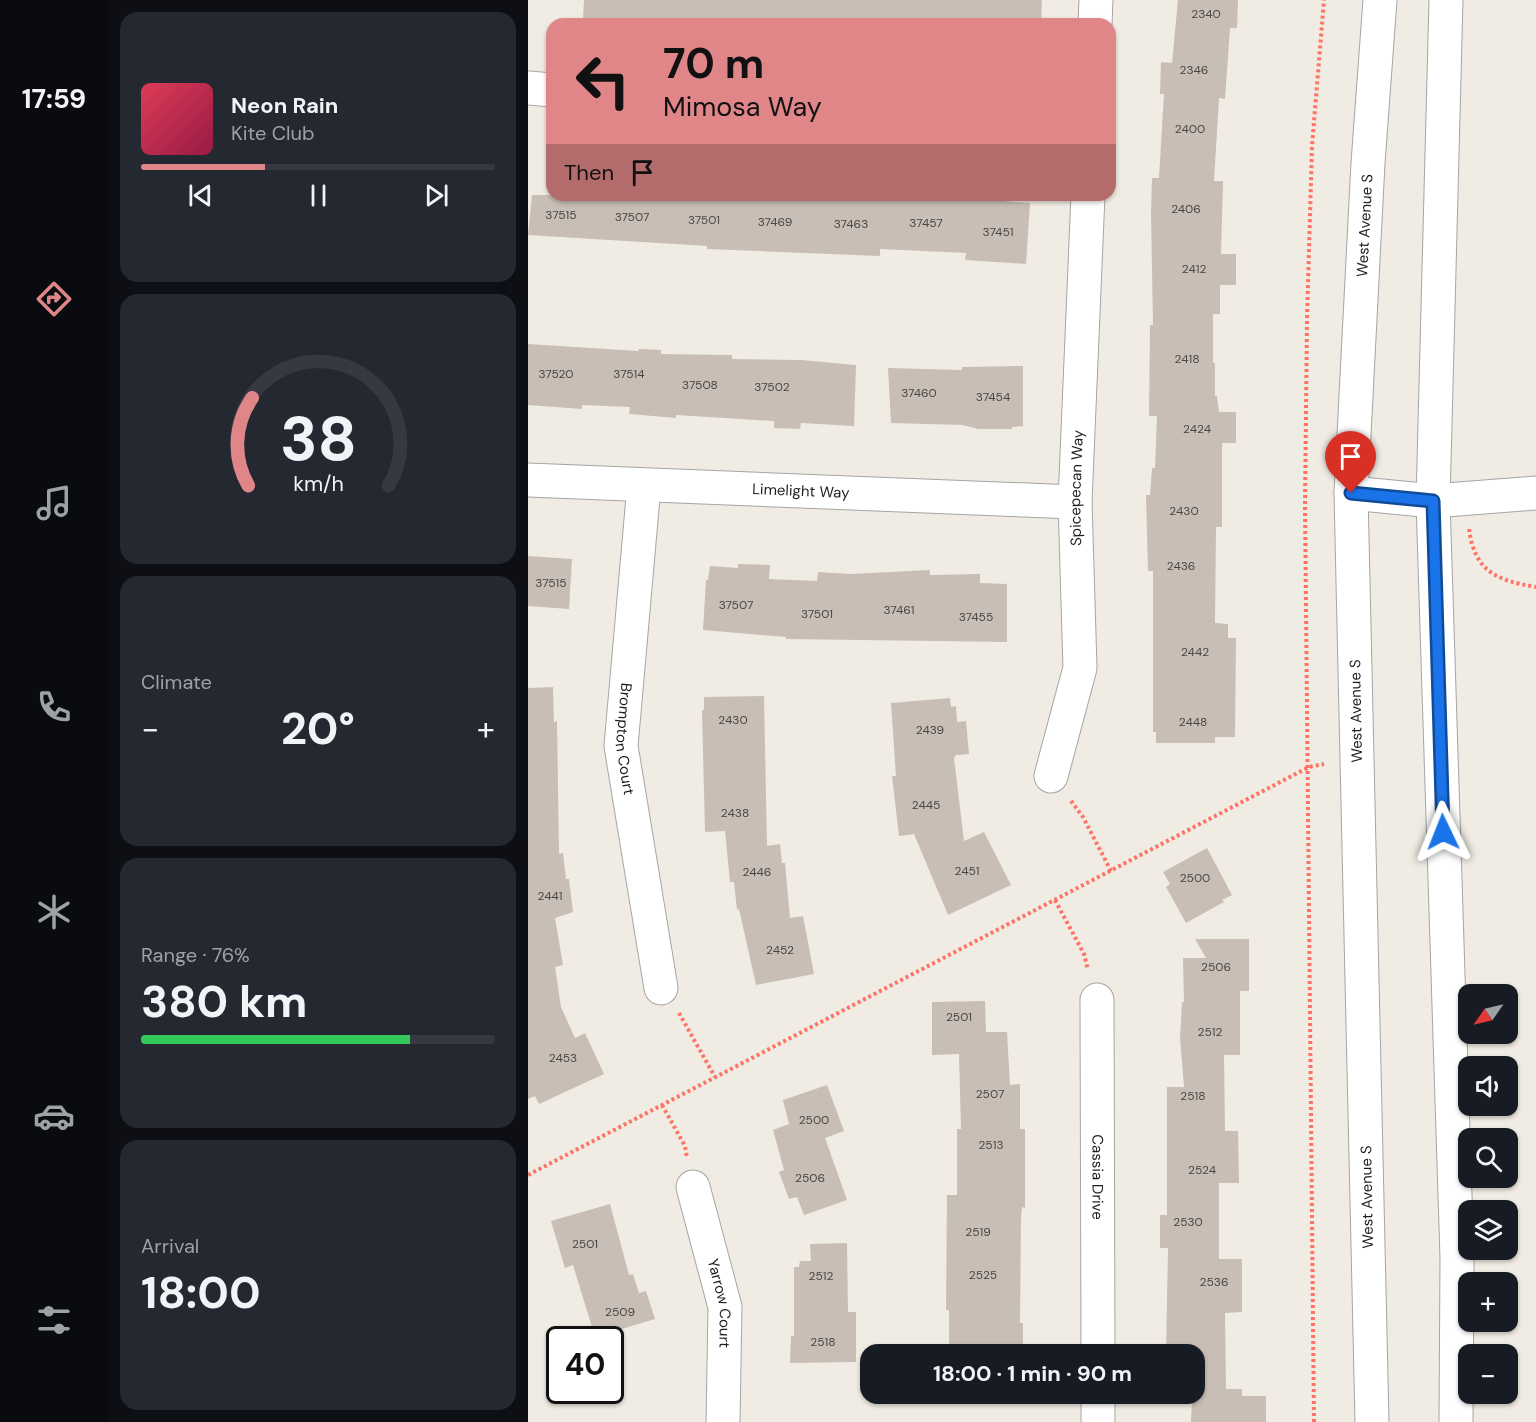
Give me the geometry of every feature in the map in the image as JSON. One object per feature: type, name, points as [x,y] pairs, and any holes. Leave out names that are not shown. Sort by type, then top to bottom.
[{"type":"street","points":[[1095,18],[1096,0]]},
{"type":"street","name":"West Avenue S","points":[[1372,1422],[1351,493],[1368,163],[1380,0]]},
{"type":"street","points":[[1446,0],[1457,1258],[1456,1422]]},
{"type":"street","points":[[528,88],[546,90]]},
{"type":"street","name":"Spicepecan Way","points":[[1051,776],[1080,668],[1075,502],[1088,201]]},
{"type":"street","name":"Limelight Way","points":[[528,480],[1075,502]]},
{"type":"street","name":"Brompton Court","points":[[644,486],[621,746],[661,988]]},
{"type":"street","points":[[1351,493],[1449,500],[1536,493]]},
{"type":"street","name":"Cassia Drive","points":[[1097,1000],[1098,1344]]},
{"type":"street","name":"Yarrow Court","points":[[693,1187],[725,1307],[723,1422]]},
{"type":"street","points":[[1098,1404],[1098,1422]]},
{"type":"path","points":[[1314,1422],[1305,505],[1312,146],[1324,0]]},
{"type":"path","points":[[1449,500],[1472,550],[1484,569],[1509,582],[1536,587]]},
{"type":"path","points":[[528,1175],[1309,767],[1357,756]]},
{"type":"path","points":[[1051,776],[1083,817],[1111,871]]},
{"type":"path","points":[[1055,900],[1084,954],[1097,1000]]},
{"type":"path","points":[[661,988],[685,1021],[716,1077]]},
{"type":"path","points":[[662,1105],[685,1146],[693,1187]]},
{"type":"building","points":[[584,0],[1042,0],[1041,18],[583,18]]},
{"type":"building","points":[[1178,0],[1238,0],[1237,28],[1230,28],[1225,99],[1219,98],[1214,181],[1223,181],[1221,254],[1236,254],[1236,285],[1220,285],[1220,314],[1213,314],[1215,396],[1217,396],[1219,412],[1236,412],[1236,443],[1222,443],[1222,527],[1216,527],[1215,623],[1228,624],[1228,638],[1236,638],[1235,737],[1215,737],[1215,743],[1156,743],[1156,732],[1153,732],[1153,571],[1148,571],[1146,495],[1150,495],[1152,468],[1155,468],[1157,416],[1149,416],[1150,325],[1153,325],[1152,178],[1159,178],[1164,94],[1160,94],[1161,62],[1172,63]]},
{"type":"building","points":[[532,195],[546,195],[546,201],[1002,201],[1030,203],[1026,264],[965,260],[966,253],[880,249],[880,256],[707,249],[707,246],[528,235]]},
{"type":"building","points":[[528,344],[638,351],[639,349],[661,350],[661,354],[732,355],[732,359],[802,360],[856,365],[854,426],[801,423],[800,429],[774,428],[774,421],[629,414],[630,407],[582,405],[582,409],[528,405]]},
{"type":"building","points":[[1023,366],[1023,426],[1012,427],[1012,429],[978,429],[963,425],[891,423],[888,368],[962,370],[962,367]]},
{"type":"building","points":[[528,556],[572,559],[569,609],[528,606]]},
{"type":"building","points":[[738,564],[770,565],[769,579],[817,581],[818,572],[850,574],[930,570],[930,575],[980,574],[980,583],[1007,584],[1007,642],[786,639],[786,637],[703,630],[706,580],[708,580],[710,566],[738,568]]},
{"type":"building","points":[[553,687],[554,722],[557,721],[559,854],[563,853],[573,912],[555,918],[563,965],[555,967],[561,1007],[575,1038],[585,1033],[604,1074],[539,1104],[535,1096],[528,1099],[528,688]]},
{"type":"building","points":[[764,696],[767,846],[780,844],[782,863],[785,863],[790,918],[803,916],[814,974],[756,985],[739,909],[737,910],[734,882],[730,882],[725,831],[705,832],[702,710],[704,710],[704,697]]},
{"type":"building","points":[[950,698],[951,707],[956,706],[957,722],[966,721],[969,754],[956,755],[954,758],[964,841],[984,832],[1011,885],[948,915],[914,834],[899,836],[892,776],[896,776],[891,703]]},
{"type":"building","points":[[1207,848],[1232,895],[1222,900],[1224,902],[1186,923],[1166,887],[1170,884],[1163,872]]},
{"type":"building","points":[[1195,939],[1249,939],[1249,991],[1240,991],[1240,1055],[1224,1055],[1225,1131],[1238,1131],[1239,1183],[1219,1183],[1219,1259],[1242,1259],[1242,1312],[1225,1313],[1226,1389],[1242,1389],[1242,1396],[1266,1396],[1266,1422],[1191,1422],[1192,1404],[1205,1404],[1205,1344],[1166,1344],[1168,1248],[1160,1248],[1160,1215],[1167,1215],[1167,1087],[1184,1087],[1180,1038],[1182,1002],[1184,1002],[1183,958],[1206,958]]},
{"type":"building","points":[[985,1001],[986,1032],[1007,1032],[1010,1085],[1020,1084],[1020,1129],[1025,1129],[1025,1208],[1022,1207],[1021,1218],[1020,1323],[1023,1323],[1023,1344],[949,1344],[949,1310],[946,1310],[947,1195],[957,1195],[957,1129],[961,1129],[959,1054],[932,1055],[932,1002]]},
{"type":"building","points":[[827,1085],[844,1131],[825,1138],[847,1200],[804,1215],[797,1197],[789,1199],[779,1172],[784,1170],[773,1130],[789,1124],[783,1100]]},
{"type":"building","points":[[610,1204],[629,1275],[633,1274],[639,1293],[646,1291],[655,1319],[624,1328],[624,1326],[592,1326],[573,1265],[565,1268],[551,1221]]},
{"type":"building","points":[[847,1243],[848,1312],[856,1312],[856,1362],[790,1363],[791,1336],[794,1336],[794,1267],[799,1267],[800,1261],[811,1261],[810,1244]]},
{"type":"route","points":[[1351,493],[1433,501],[1443,832]]}]
